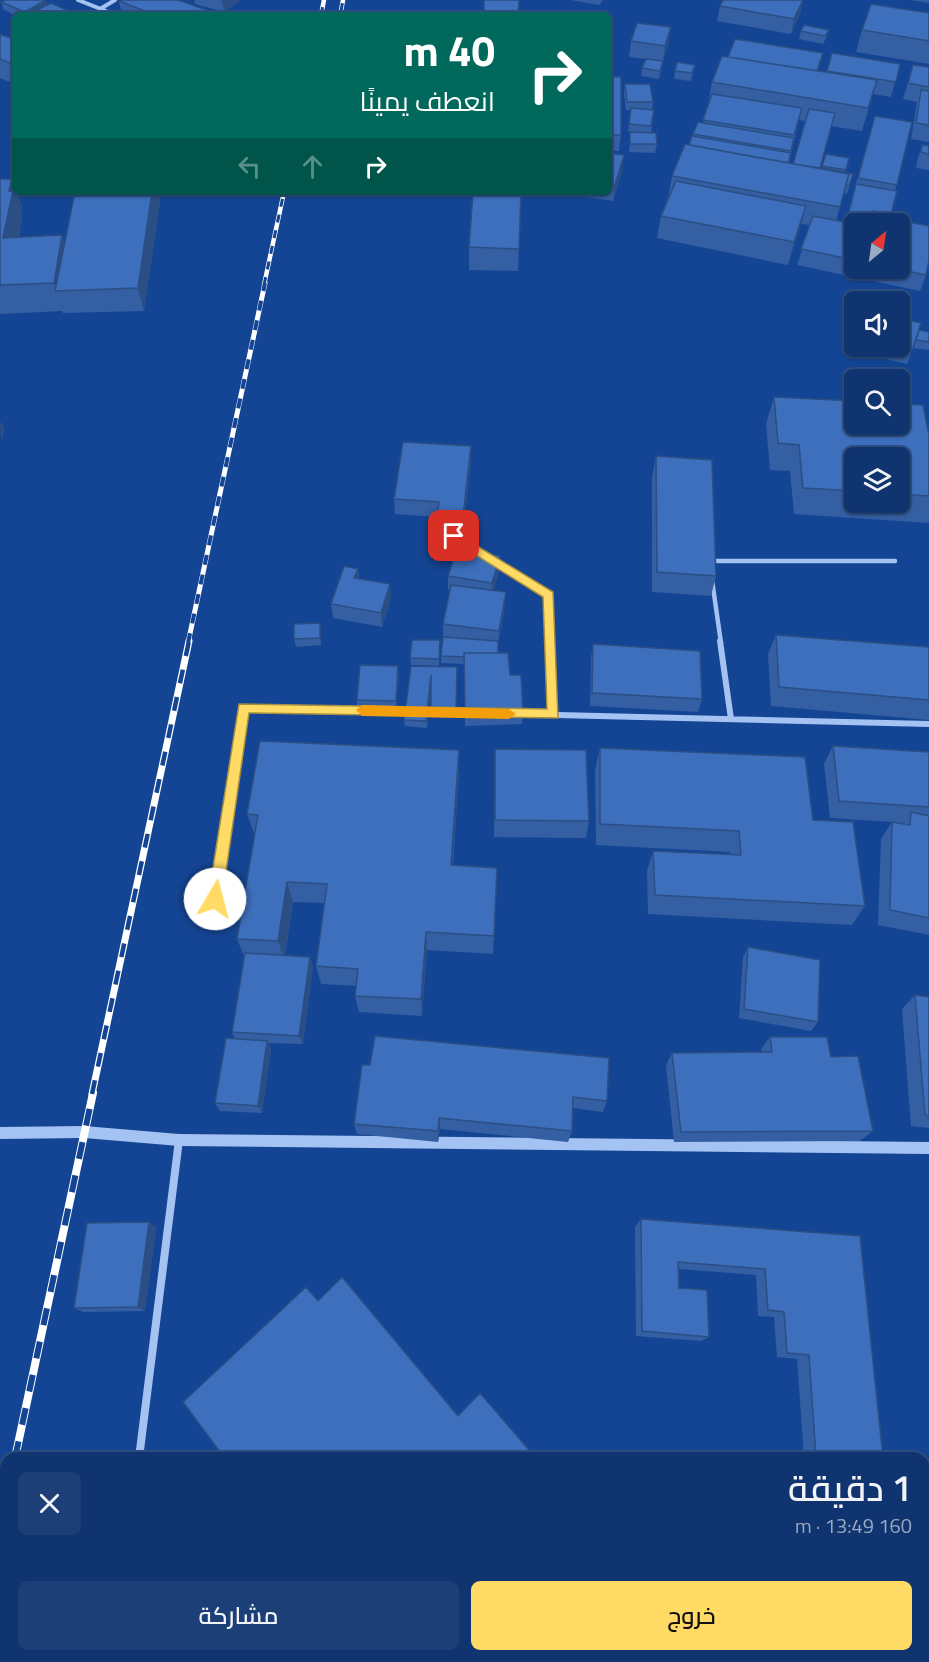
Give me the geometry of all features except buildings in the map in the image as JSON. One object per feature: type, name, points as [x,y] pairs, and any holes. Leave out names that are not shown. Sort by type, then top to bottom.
[{"type":"street","points":[[78,0],[108,12]]},
{"type":"street","points":[[100,9],[116,0]]},
{"type":"street","points":[[454,536],[549,595],[554,715]]},
{"type":"street","points":[[731,719],[709,560],[895,561]]},
{"type":"street","points":[[215,899],[243,708],[422,712]]},
{"type":"street","points":[[446,712],[482,713]]},
{"type":"street","points":[[506,714],[929,724]]},
{"type":"street","points":[[0,1133],[84,1132],[178,1140],[929,1148]]},
{"type":"street","points":[[140,1452],[178,1140]]},
{"type":"railway","points":[[322,12],[324,0]]},
{"type":"railway","points":[[341,11],[343,0]]},
{"type":"railway","points":[[264,285],[283,195]]},
{"type":"railway","points":[[188,643],[265,283]]},
{"type":"railway","points":[[92,1094],[189,641]]},
{"type":"railway","points":[[16,1452],[93,1093]]},
{"type":"slow traffic","points":[[362,710],[509,714]]},
{"type":"route","points":[[215,899],[243,708],[554,715],[549,595],[454,536]]}]
